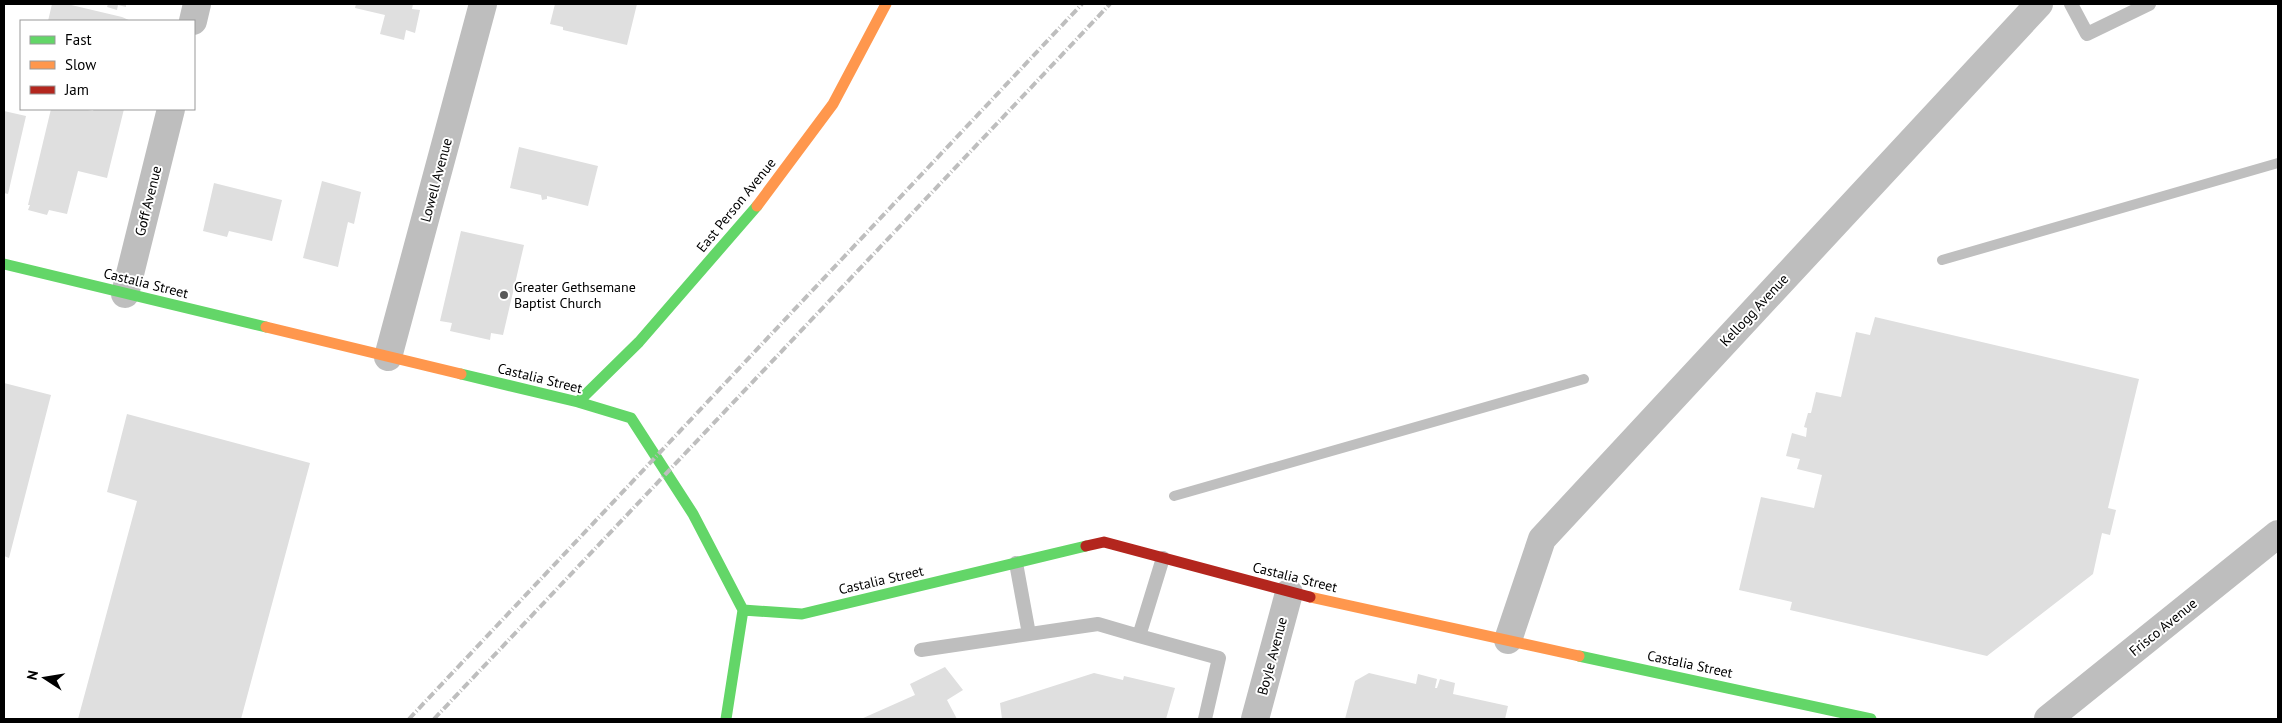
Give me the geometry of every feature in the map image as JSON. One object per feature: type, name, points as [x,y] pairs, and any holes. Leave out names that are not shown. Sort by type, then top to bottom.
[{"type":"street","points":[[193,20],[197,4]]},
{"type":"street","name":"Lowell Avenue","points":[[388,357],[483,4]]},
{"type":"street","name":"East Person Avenue","points":[[578,402],[639,342],[747,219],[833,104],[886,4]]},
{"type":"street","name":"Kellogg Avenue","points":[[1508,640],[1542,539],[2039,4]]},
{"type":"street","name":"Goff Avenue","points":[[125,294],[171,110]]},
{"type":"street","name":"Castalia Street","points":[[4,264],[578,402],[631,418],[693,514],[743,610],[802,614],[1104,542],[1289,592],[1871,719]]},
{"type":"street","name":"Frisco Avenue","points":[[2048,719],[2278,534]]},
{"type":"street","name":"Boyle Avenue","points":[[1255,719],[1289,592]]},
{"type":"street","points":[[726,719],[743,610]]},
{"type":"lane","points":[[2071,4],[2087,34],[2149,4]]},
{"type":"lane","points":[[1139,636],[1163,558]]},
{"type":"lane","points":[[1016,563],[1029,634]]},
{"type":"lane","points":[[921,650],[1098,624],[1219,658],[1205,719]]},
{"type":"building","points":[[52,4],[67,4],[129,20],[48,20]]},
{"type":"building","points":[[108,4],[126,4],[126,7],[118,5],[117,10],[107,7]]},
{"type":"building","points":[[356,4],[413,4],[412,9],[420,10],[415,33],[406,30],[404,40],[380,34],[385,15],[355,8]]},
{"type":"building","points":[[555,4],[637,4],[627,45],[563,30],[563,27],[550,24]]},
{"type":"building","points":[[51,110],[124,110],[107,178],[78,171],[67,214],[49,210],[47,215],[28,210],[30,205],[28,205]]},
{"type":"building","points":[[4,111],[26,116],[8,194],[4,193]]},
{"type":"building","points":[[519,147],[598,166],[588,206],[547,196],[547,199],[542,200],[541,195],[510,188]]},
{"type":"building","points":[[322,181],[361,192],[354,224],[348,222],[338,267],[303,258]]},
{"type":"building","points":[[214,183],[282,200],[272,241],[229,231],[227,237],[203,231]]},
{"type":"building","points":[[461,231],[524,245],[503,335],[491,333],[490,340],[450,331],[452,323],[440,321]]},
{"type":"building","points":[[1875,317],[2139,379],[2108,508],[2116,510],[2110,535],[2102,533],[2093,574],[1987,656],[1790,610],[1792,602],[1739,590],[1761,497],[1814,508],[1822,475],[1797,469],[1800,459],[1786,456],[1792,433],[1806,437],[1807,428],[1804,427],[1808,413],[1811,413],[1816,392],[1841,397],[1856,332],[1870,335]]},
{"type":"building","points":[[4,383],[51,395],[9,558],[4,556]]},
{"type":"building","points":[[127,414],[310,463],[241,719],[78,719],[137,501],[107,492]]},
{"type":"building","points":[[945,667],[963,690],[947,700],[957,719],[861,719],[915,695],[910,684]]},
{"type":"building","points":[[1094,673],[1123,680],[1124,676],[1175,688],[1166,719],[1002,719],[1000,703]]},
{"type":"building","points":[[1369,673],[1416,684],[1418,674],[1437,679],[1435,688],[1437,688],[1440,679],[1455,683],[1453,694],[1508,706],[1505,719],[1345,719],[1355,681]]},
{"type":"waterway","points":[[1942,260],[2278,163]]},
{"type":"waterway","points":[[1174,496],[1584,379]]},
{"type":"railway","points":[[409,719],[1082,4]]},
{"type":"railway","points":[[434,719],[1110,4]]},
{"type":"traffic: fast","points":[[578,402],[639,342],[757,206]]},
{"type":"traffic: fast","points":[[4,264],[266,327]]},
{"type":"traffic: fast","points":[[461,374],[578,402],[631,418],[693,514],[743,610]]},
{"type":"traffic: fast","points":[[743,610],[802,614],[1086,546]]},
{"type":"traffic: fast","points":[[726,719],[743,610]]},
{"type":"traffic: fast","points":[[1579,656],[1871,719]]},
{"type":"traffic: slow","points":[[757,206],[833,104],[886,4]]},
{"type":"traffic: slow","points":[[266,327],[461,374]]},
{"type":"traffic: slow","points":[[1310,597],[1579,656]]},
{"type":"traffic: jam","points":[[1086,546],[1104,542],[1310,597]]},
{"type":"place","name":"Greater Gethsemane Baptist Church","points":[[504,295]]}]
